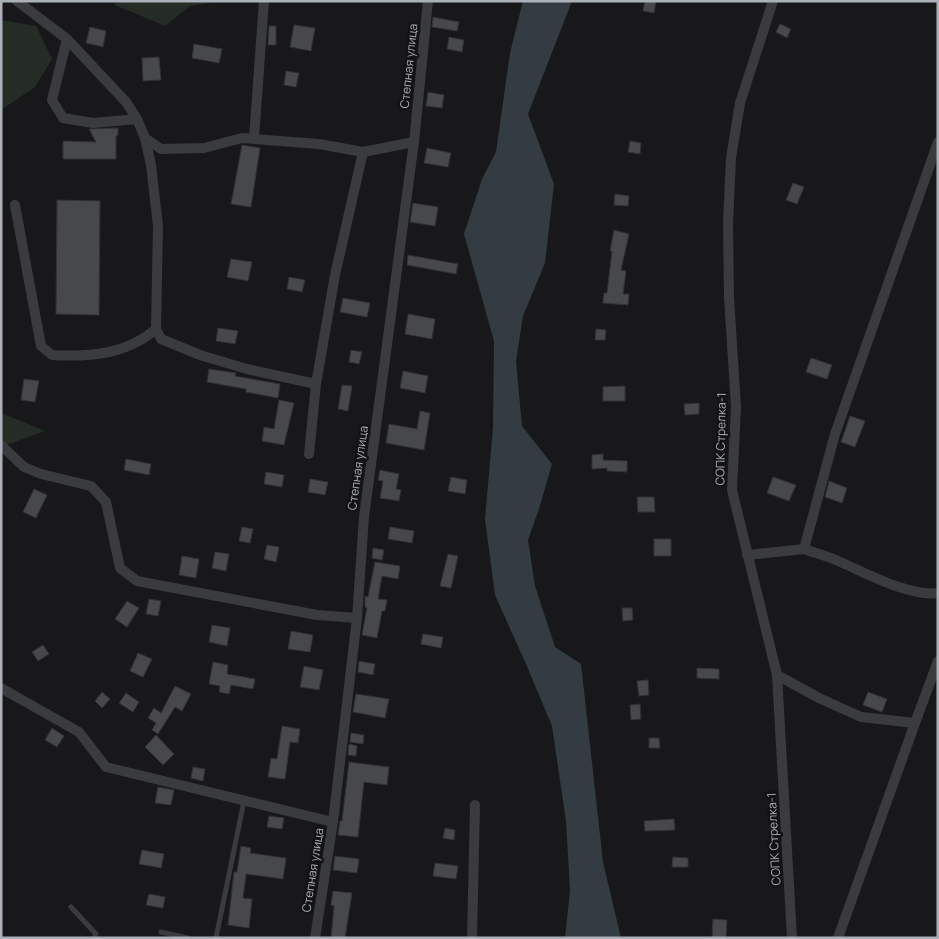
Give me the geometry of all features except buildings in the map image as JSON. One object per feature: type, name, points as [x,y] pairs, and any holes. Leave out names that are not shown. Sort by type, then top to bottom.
[{"type":"street","points":[[17,1],[67,39],[126,102],[137,119],[145,138],[158,226],[156,329],[161,339],[200,355],[247,369],[316,384]]},
{"type":"street","points":[[254,138],[264,1]]},
{"type":"street","name":"Степная улица","points":[[315,938],[333,822],[356,618],[364,517],[414,142],[428,1]]},
{"type":"street","name":"СОПК Стрелка-1","points":[[773,1],[740,103],[731,158],[728,223],[729,297],[736,407],[732,490],[777,675],[792,938]]},
{"type":"street","points":[[67,39],[52,100],[63,118],[93,123],[137,119]]},
{"type":"street","points":[[145,138],[161,150],[204,148],[234,140],[254,138],[319,144],[364,152],[414,142]]},
{"type":"street","points":[[804,549],[835,434],[938,142]]},
{"type":"street","points":[[308,454],[316,384],[335,275],[364,152]]},
{"type":"street","points":[[15,205],[41,346],[52,355],[97,355],[125,348],[144,339],[156,329]]},
{"type":"street","points":[[1,445],[24,467],[41,474],[90,486],[106,502],[120,568],[137,582],[317,615],[356,618]]},
{"type":"street","points":[[747,555],[804,549],[834,559],[895,586],[928,595],[938,593]]},
{"type":"street","points":[[838,938],[938,661]]},
{"type":"street","points":[[777,675],[819,698],[861,717],[915,723]]},
{"type":"street","points":[[1,688],[79,732],[106,767],[333,822]]},
{"type":"street","points":[[472,938],[474,805]]},
{"type":"lane","points":[[216,938],[244,801]]},
{"type":"lane","points":[[71,907],[96,934],[94,938]]},
{"type":"lane","points":[[161,932],[188,938]]},
{"type":"shaded area","points":[[115,1],[222,1],[190,6],[165,26],[115,5]]},
{"type":"shaded area","points":[[523,1],[572,1],[528,114],[554,184],[545,263],[523,316],[516,361],[522,426],[552,464],[528,540],[535,586],[555,647],[581,664],[603,862],[621,938],[565,938],[570,890],[566,821],[552,726],[495,595],[485,519],[493,427],[494,341],[464,234],[482,179],[496,152],[510,53]]},
{"type":"shaded area","points":[[1,20],[36,26],[52,59],[35,87],[1,110]]},
{"type":"shaded area","points":[[1,413],[45,431],[1,447]]}]
